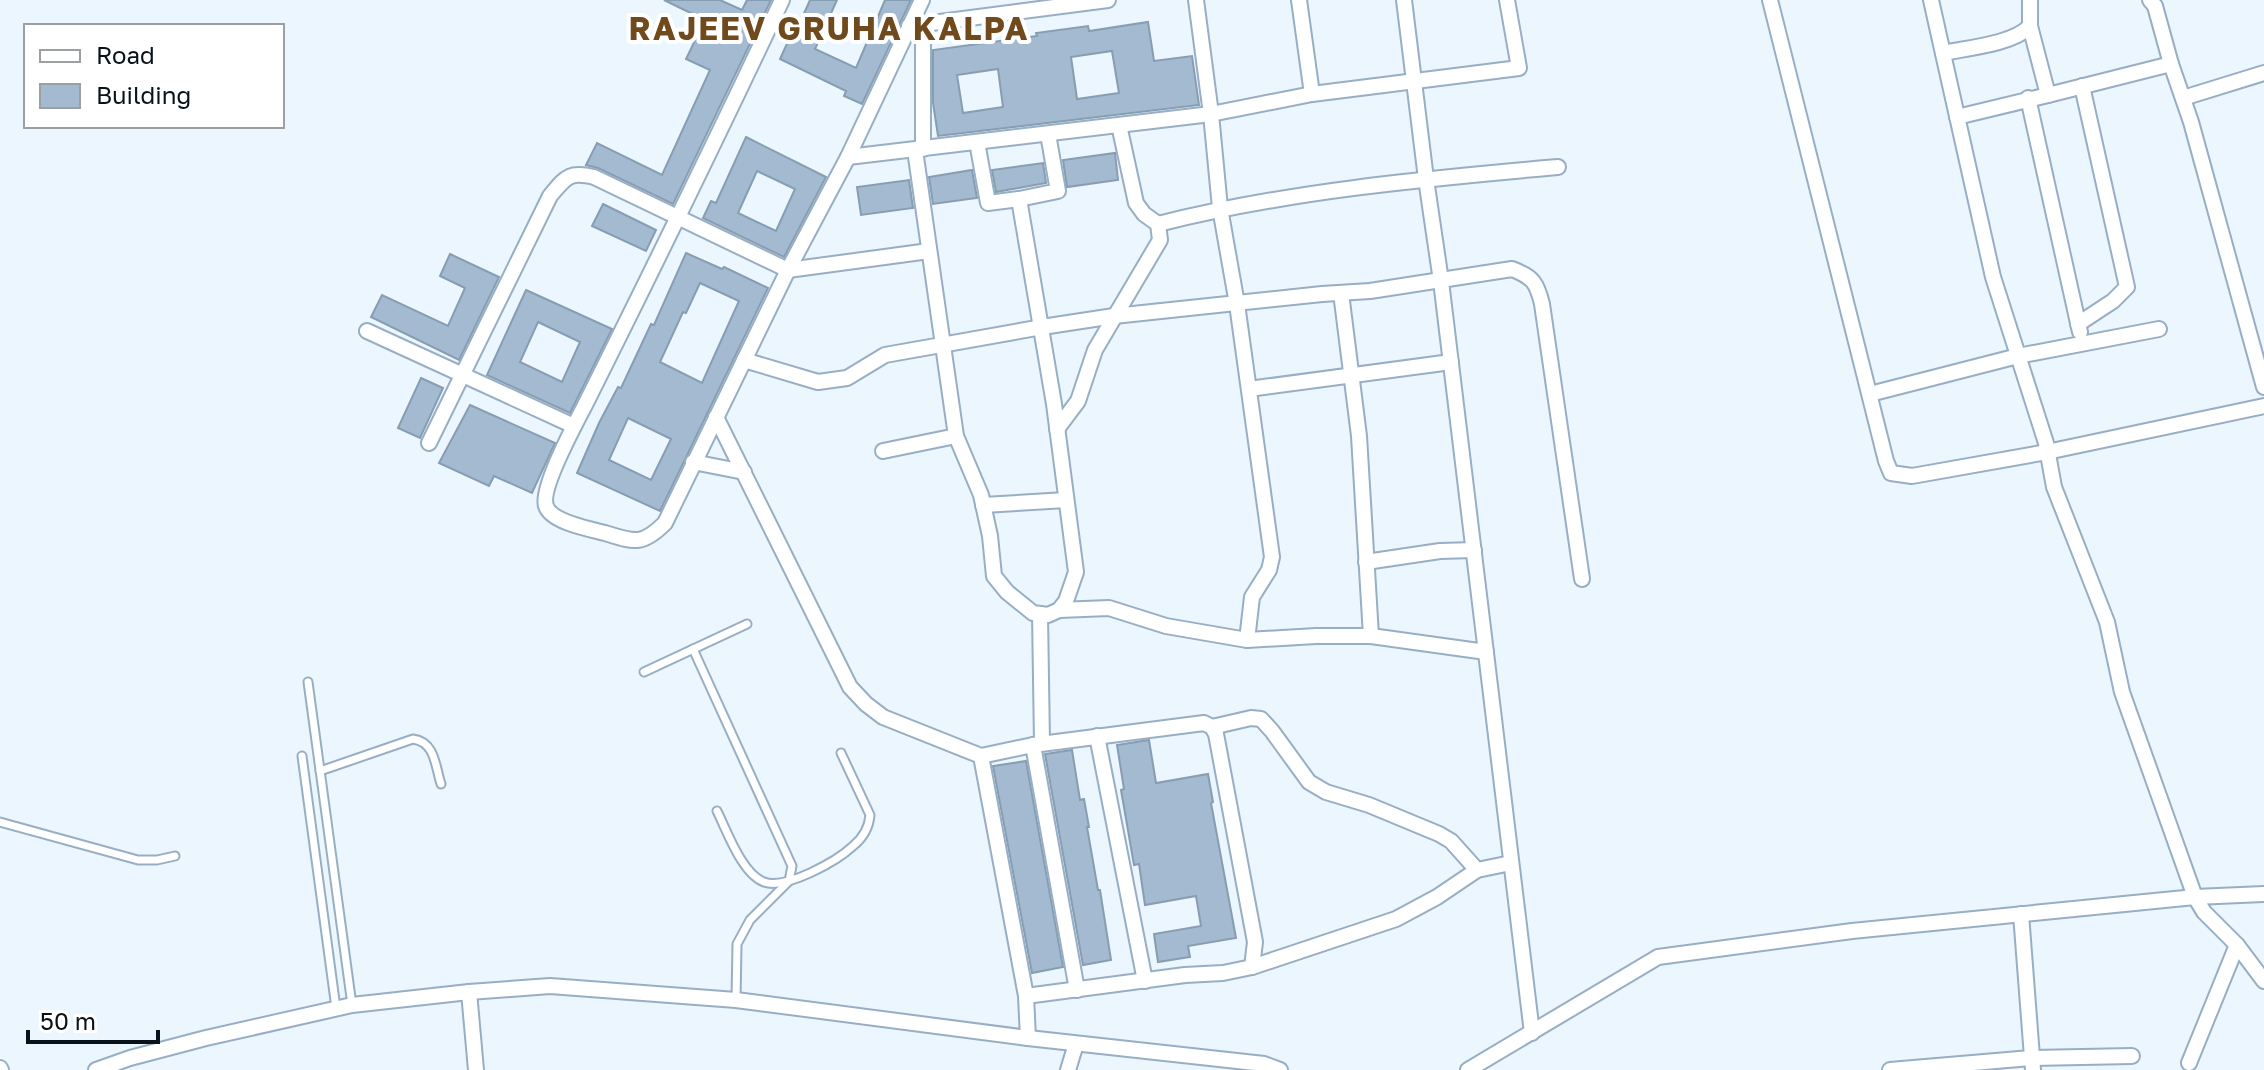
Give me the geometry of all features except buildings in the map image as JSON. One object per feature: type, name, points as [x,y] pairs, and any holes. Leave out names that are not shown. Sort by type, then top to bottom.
[{"type":"street","points":[[782,0],[545,491],[546,508],[556,519],[629,541],[650,537],[665,523],[788,270],[916,25],[922,0]]},
{"type":"street","points":[[916,25],[1108,0]]},
{"type":"street","points":[[1196,0],[1220,208],[1237,304],[1272,557],[1269,570],[1252,597],[1247,640]]},
{"type":"street","points":[[1299,0],[1312,94]]},
{"type":"street","points":[[1404,0],[1532,1033]]},
{"type":"street","points":[[848,157],[1211,114],[1312,94],[1519,68],[1507,0]]},
{"type":"street","points":[[1770,0],[1891,473],[1912,476],[2047,452],[2264,406]]},
{"type":"street","points":[[1931,0],[1993,277],[2047,452],[2054,487],[2107,622],[2122,692],[2195,897],[2214,924],[2237,945],[2264,981]]},
{"type":"street","points":[[2030,0],[2030,26],[2048,95]]},
{"type":"street","points":[[2150,0],[2155,6],[2258,335],[2264,387]]},
{"type":"street","points":[[916,25],[919,149],[929,251],[956,436],[981,495],[994,576],[1007,592],[1033,613],[1048,615],[1059,610],[1109,608],[1166,626],[1247,640],[1371,636],[1486,652]]},
{"type":"street","points":[[1943,53],[2010,38],[2030,26]]},
{"type":"street","points":[[1957,117],[2171,64]]},
{"type":"street","points":[[2183,98],[2264,73]]},
{"type":"street","points":[[2078,324],[2113,301],[2127,287],[2082,86]]},
{"type":"street","points":[[2028,98],[2082,344]]},
{"type":"street","points":[[1057,429],[1078,401],[1095,350],[1160,240],[1158,224],[1144,214],[1136,203],[1119,125]]},
{"type":"street","points":[[977,142],[988,203],[1058,191],[1048,134]]},
{"type":"street","points":[[1158,224],[1220,208],[1426,179],[1558,167]]},
{"type":"street","points":[[429,443],[550,196],[564,179],[578,173],[594,177],[788,270],[929,251]]},
{"type":"street","points":[[1019,199],[1042,327],[1076,572],[1066,601],[1059,610]]},
{"type":"street","points":[[744,360],[818,382],[847,378],[885,355],[1042,327],[1114,316],[1370,291],[1512,269],[1525,274],[1537,285],[1542,304],[1582,579]]},
{"type":"street","points":[[1341,293],[1359,436],[1371,636]]},
{"type":"street","points":[[1870,394],[2018,356],[2159,329]]},
{"type":"street","points":[[367,331],[574,426]]},
{"type":"street","points":[[1249,389],[1451,362]]},
{"type":"street","points":[[716,417],[850,687],[883,717],[981,756],[1097,736],[1204,723],[1212,727],[1222,763],[1255,942],[1252,967]]},
{"type":"street","points":[[883,451],[956,436]]},
{"type":"street","points":[[693,462],[744,472]]},
{"type":"street","points":[[983,505],[1066,500]]},
{"type":"street","points":[[1366,562],[1440,551],[1474,550]]},
{"type":"street","points":[[1040,614],[1037,744],[1077,990]]},
{"type":"street","points":[[1212,727],[1251,718],[1261,719],[1309,782],[1326,792],[1369,805],[1439,834],[1451,841],[1477,870]]},
{"type":"street","points":[[1097,736],[1145,981]]},
{"type":"street","points":[[981,756],[1026,996],[1028,1038]]},
{"type":"street","points":[[1026,996],[1252,967],[1396,919],[1477,870],[1511,863]]},
{"type":"street","points":[[1468,1070],[1658,957],[1852,931],[2195,897],[2264,894]]},
{"type":"street","points":[[2021,914],[2032,1064]]},
{"type":"street","points":[[2189,1063],[2237,945]]},
{"type":"street","points":[[96,1070],[206,1038],[352,1005],[550,986],[736,1000],[1076,1044],[1264,1064],[1280,1070]]},
{"type":"street","points":[[469,992],[476,1070]]},
{"type":"street","points":[[1068,1070],[1076,1044]]},
{"type":"street","points":[[1489,1056],[1500,1070]]},
{"type":"street","points":[[1890,1070],[2132,1056]]},
{"type":"lane","points":[[644,672],[747,624]]},
{"type":"lane","points":[[693,649],[792,866],[789,881]]},
{"type":"lane","points":[[308,682],[352,1005]]},
{"type":"lane","points":[[320,771],[413,739],[423,740],[429,746],[441,784]]},
{"type":"lane","points":[[736,1000],[737,944],[750,920],[789,881],[823,866],[854,846],[869,826],[870,815],[841,753]]},
{"type":"lane","points":[[302,756],[336,1008]]},
{"type":"lane","points":[[717,811],[747,869],[765,882],[789,881]]},
{"type":"lane","points":[[0,822],[138,860],[175,856]]},
{"type":"district","name":"RAJEEV GRUHA KALPA","points":[[829,28]]}]
